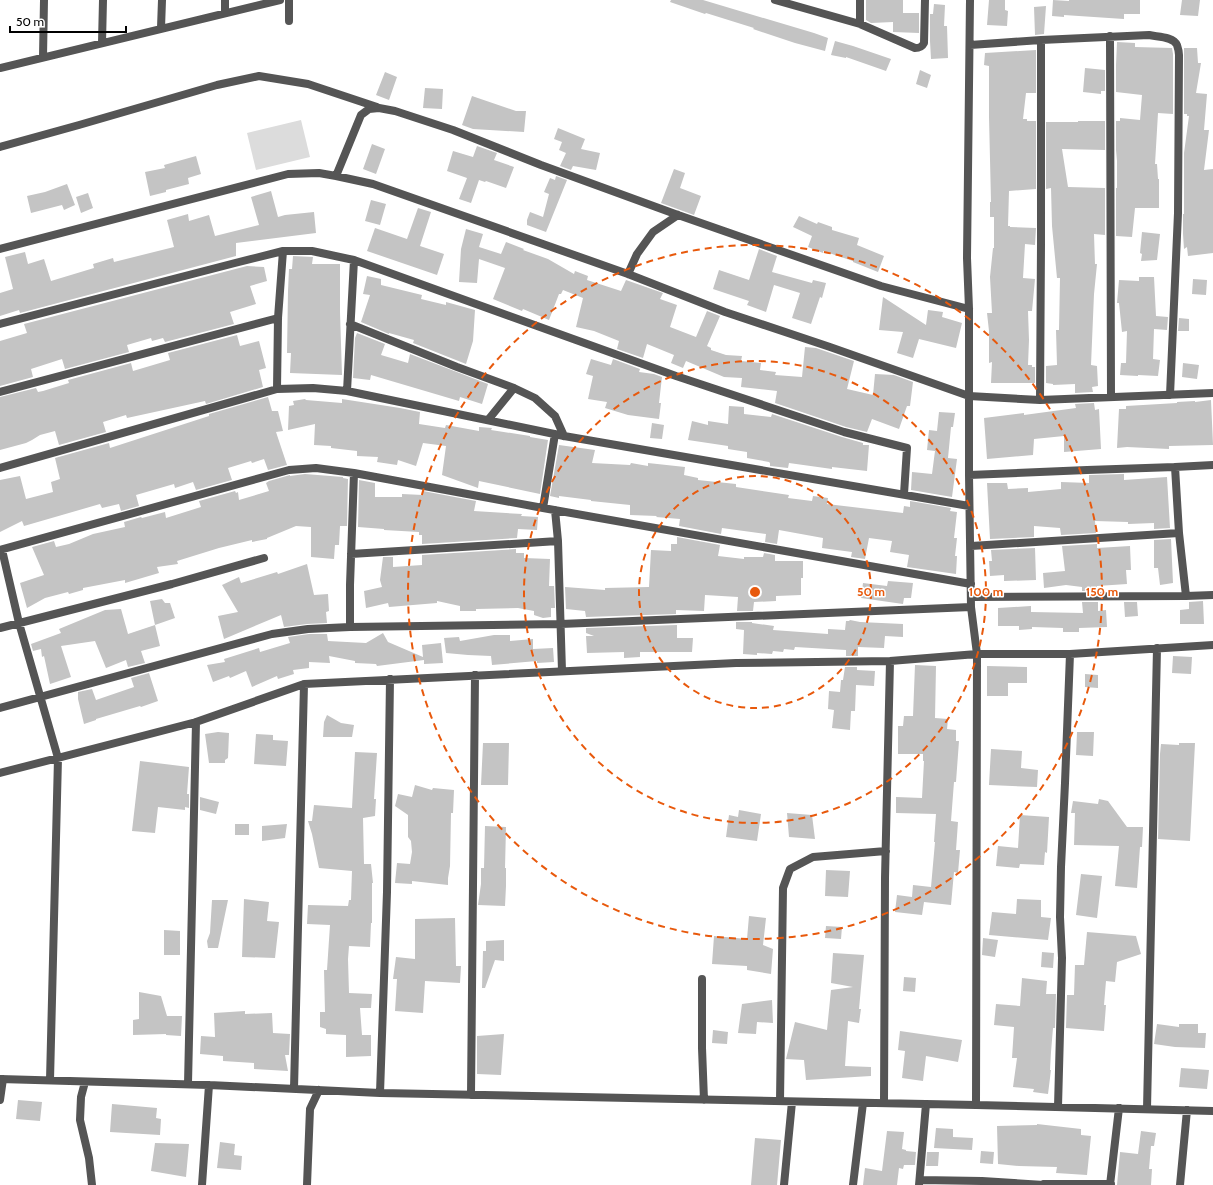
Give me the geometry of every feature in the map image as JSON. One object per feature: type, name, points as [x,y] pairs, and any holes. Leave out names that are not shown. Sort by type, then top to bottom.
[{"type":"street","points":[[44,0],[44,57]]},
{"type":"street","points":[[102,0],[102,43]]},
{"type":"street","points":[[161,28],[162,0]]},
{"type":"street","points":[[225,0],[225,13]]},
{"type":"street","points":[[0,68],[280,0]]},
{"type":"street","points":[[289,0],[289,21]]},
{"type":"street","points":[[775,0],[796,3],[860,24],[915,48],[920,47],[925,40],[925,0]]},
{"type":"street","points":[[860,0],[860,24]]},
{"type":"street","points":[[970,0],[967,258],[969,309],[969,506],[972,607],[977,654],[976,1105]]},
{"type":"street","points":[[970,45],[1149,35],[1166,38],[1174,41],[1177,45],[1179,55],[1178,213],[1170,395]]},
{"type":"street","points":[[1110,36],[1111,397]]},
{"type":"street","points":[[1040,400],[1042,244],[1041,40]]},
{"type":"street","points":[[0,147],[217,84],[259,76],[308,84],[453,130],[541,165],[678,215],[881,286],[969,309]]},
{"type":"street","points":[[336,176],[360,115],[369,109],[380,108]]},
{"type":"street","points":[[0,248],[288,174],[319,173],[373,184],[628,274],[725,312],[969,396],[1040,400],[1213,393]]},
{"type":"street","points":[[628,274],[637,254],[653,232],[678,215]]},
{"type":"street","points":[[278,389],[278,318],[283,251]]},
{"type":"street","points":[[0,324],[283,251],[312,251],[354,260],[676,376],[844,432],[908,448],[904,494]]},
{"type":"street","points":[[347,390],[354,260]]},
{"type":"street","points":[[0,392],[278,318]]},
{"type":"street","points":[[350,324],[514,388],[535,398],[555,416],[564,436]]},
{"type":"street","points":[[0,468],[278,389],[312,388],[347,390],[564,436],[969,506]]},
{"type":"street","points":[[488,420],[514,388]]},
{"type":"street","points":[[543,508],[555,434]]},
{"type":"street","points":[[969,475],[1213,465]]},
{"type":"street","points":[[1174,467],[1186,596]]},
{"type":"street","points":[[50,1080],[58,758],[19,623],[1,550],[289,470],[316,468],[354,473],[971,584]]},
{"type":"street","points":[[350,627],[354,473]]},
{"type":"street","points":[[555,510],[558,541],[562,671]]},
{"type":"street","points":[[971,546],[1180,533]]},
{"type":"street","points":[[351,554],[558,541]]},
{"type":"street","points":[[0,628],[172,584],[264,558]]},
{"type":"street","points":[[972,597],[1186,596],[1213,594]]},
{"type":"street","points":[[0,708],[272,634],[308,629],[561,624],[972,607]]},
{"type":"street","points":[[0,773],[196,722],[304,684],[736,663],[890,661],[977,654],[1070,654],[1213,645]]},
{"type":"street","points":[[1147,1109],[1157,648]]},
{"type":"street","points":[[1058,1107],[1062,958],[1060,917],[1061,867],[1070,654]]},
{"type":"street","points":[[884,1103],[886,851],[890,661]]},
{"type":"street","points":[[471,1095],[475,675]]},
{"type":"street","points":[[380,1093],[387,892],[390,679]]},
{"type":"street","points":[[294,1089],[304,684]]},
{"type":"street","points":[[188,1084],[196,722]]},
{"type":"street","points":[[780,1101],[782,888],[790,869],[813,857],[886,851]]},
{"type":"street","points":[[702,979],[704,1100]]},
{"type":"street","points":[[0,1100],[2,1079],[188,1084],[380,1093],[1213,1111]]},
{"type":"street","points":[[85,1082],[81,1097],[80,1120],[89,1158],[92,1185]]},
{"type":"street","points":[[202,1185],[209,1085]]},
{"type":"street","points":[[307,1185],[310,1109],[319,1090]]},
{"type":"street","points":[[784,1185],[792,1102]]},
{"type":"street","points":[[853,1185],[862,1103]]},
{"type":"street","points":[[926,1104],[919,1182],[1044,1185],[1110,1184],[1119,1108]]},
{"type":"street","points":[[1180,1185],[1187,1110]]},
{"type":"shaded area","points":[[301,120],[310,157],[256,170],[247,133]]},
{"type":"building","points":[[671,0],[703,0],[814,33],[828,38],[825,51],[795,43],[706,13],[705,14],[670,2]]},
{"type":"building","points":[[866,0],[903,0],[903,13],[919,13],[919,33],[893,32],[893,22],[871,23],[866,20]]},
{"type":"building","points":[[989,0],[1005,0],[1005,10],[1008,11],[1007,26],[987,25]]},
{"type":"building","points":[[1053,0],[1140,0],[1140,14],[1124,14],[1124,19],[1064,15],[1064,17],[1052,16]]},
{"type":"building","points":[[1182,0],[1200,0],[1198,16],[1180,15]]},
{"type":"building","points":[[934,4],[945,5],[944,26],[947,26],[948,58],[931,59],[930,14],[933,14]]},
{"type":"building","points":[[1046,6],[1044,34],[1035,35],[1034,7]]},
{"type":"building","points":[[835,41],[891,59],[886,71],[846,57],[831,55]]},
{"type":"building","points":[[1117,42],[1135,43],[1135,47],[1172,48],[1173,54],[1173,114],[1158,113],[1155,164],[1157,164],[1159,179],[1159,208],[1135,208],[1132,237],[1116,236],[1116,121],[1120,121],[1120,118],[1140,120],[1142,95],[1116,92]]},
{"type":"building","points":[[1184,48],[1197,48],[1198,63],[1201,63],[1196,93],[1207,94],[1204,130],[1209,130],[1204,170],[1213,169],[1213,253],[1188,256],[1187,247],[1184,249],[1183,234],[1184,153],[1189,116],[1184,114]]},
{"type":"building","points":[[1036,50],[1036,93],[1026,93],[1023,119],[1027,119],[1027,121],[1036,121],[1036,189],[1009,191],[1008,226],[1036,228],[1035,245],[1025,244],[1023,278],[1035,279],[1032,311],[1028,311],[1028,365],[1035,367],[1035,383],[991,383],[992,362],[989,363],[989,331],[987,313],[992,313],[990,277],[994,248],[994,217],[990,217],[989,66],[984,65],[985,53]]},
{"type":"building","points":[[1085,68],[1105,70],[1105,91],[1101,91],[1101,94],[1083,92]]},
{"type":"building","points":[[920,70],[931,75],[927,88],[916,84]]},
{"type":"building","points":[[385,72],[397,77],[389,100],[376,95]]},
{"type":"building","points":[[425,88],[443,89],[442,109],[423,108]]},
{"type":"building","points":[[472,96],[516,111],[526,111],[524,132],[473,129],[462,125]]},
{"type":"building","points":[[1105,121],[1105,150],[1062,149],[1068,187],[1105,188],[1105,235],[1094,234],[1095,264],[1097,264],[1094,294],[1091,365],[1097,366],[1098,386],[1092,387],[1093,392],[1075,393],[1075,384],[1053,385],[1046,383],[1046,366],[1057,365],[1056,330],[1059,330],[1060,278],[1057,278],[1052,226],[1051,188],[1046,189],[1046,122]]},
{"type":"building","points":[[558,128],[585,139],[581,149],[600,153],[596,170],[573,166],[571,170],[560,166],[566,153],[559,150],[562,142],[554,139]]},
{"type":"building","points":[[372,144],[385,149],[376,174],[363,169]]},
{"type":"building","points":[[477,146],[497,153],[494,160],[514,167],[506,188],[479,180],[471,203],[459,199],[467,178],[447,171],[453,151],[473,157]]},
{"type":"building","points":[[196,156],[201,174],[188,178],[189,184],[150,196],[145,172],[165,168],[164,165]]},
{"type":"building","points":[[674,169],[685,173],[680,188],[701,196],[694,215],[661,203]]},
{"type":"building","points":[[556,176],[567,180],[546,232],[527,225],[530,212],[543,217],[549,194],[544,192],[550,178],[555,180]]},
{"type":"building","points":[[67,184],[75,205],[64,210],[62,205],[31,213],[27,196],[45,192]]},
{"type":"building","points":[[271,191],[278,217],[314,212],[316,233],[236,243],[236,256],[20,313],[19,310],[0,316],[0,293],[13,289],[5,257],[25,252],[28,264],[44,259],[51,281],[94,268],[93,264],[113,258],[114,262],[174,247],[167,220],[188,214],[189,221],[209,215],[215,236],[259,225],[251,197]]},
{"type":"building","points":[[88,193],[93,208],[81,213],[76,197]]},
{"type":"building","points":[[371,200],[386,204],[380,225],[365,221]]},
{"type":"building","points":[[418,208],[431,212],[420,246],[444,254],[437,275],[367,251],[375,228],[407,239]]},
{"type":"building","points":[[799,216],[817,224],[818,222],[832,227],[832,230],[859,238],[857,245],[884,256],[878,272],[853,261],[823,251],[823,253],[808,247],[812,236],[793,227]]},
{"type":"building","points":[[466,229],[483,234],[479,247],[501,254],[506,242],[548,259],[574,274],[575,271],[588,276],[587,280],[621,291],[626,280],[663,293],[660,299],[677,305],[670,327],[696,337],[707,311],[720,316],[707,346],[711,348],[711,350],[726,355],[742,356],[741,361],[761,363],[760,370],[776,372],[775,375],[802,377],[805,347],[816,348],[854,361],[847,389],[873,395],[875,374],[894,375],[913,382],[910,406],[907,406],[899,429],[872,419],[867,432],[846,427],[775,403],[777,391],[741,387],[742,378],[724,377],[686,361],[683,368],[671,363],[674,355],[647,344],[643,358],[617,349],[619,341],[594,331],[576,327],[583,298],[563,290],[561,294],[559,294],[549,320],[493,299],[505,268],[479,259],[477,283],[459,282],[461,249]]},
{"type":"building","points":[[1142,232],[1160,234],[1157,260],[1141,261],[1142,254],[1140,253]]},
{"type":"building","points":[[759,249],[777,256],[772,272],[812,283],[813,280],[826,283],[822,298],[820,297],[811,324],[792,318],[800,293],[774,285],[766,312],[747,305],[749,301],[713,289],[719,270],[749,280]]},
{"type":"building","points":[[293,256],[313,257],[312,264],[340,264],[342,375],[290,373],[291,353],[287,353],[288,291],[289,269],[292,269]]},
{"type":"building","points":[[247,266],[264,267],[267,281],[250,286],[256,304],[230,312],[234,324],[165,342],[163,338],[152,341],[151,338],[127,345],[129,352],[65,369],[62,359],[31,369],[33,377],[0,386],[0,341],[27,333],[24,324]]},
{"type":"building","points":[[367,276],[381,279],[381,285],[422,295],[421,299],[446,305],[446,302],[475,310],[473,341],[466,364],[413,343],[414,340],[389,334],[361,322],[370,295],[363,294]]},
{"type":"building","points":[[1139,277],[1154,277],[1156,316],[1168,317],[1167,330],[1154,329],[1153,359],[1160,360],[1158,376],[1120,375],[1121,363],[1126,363],[1127,331],[1122,332],[1119,303],[1117,303],[1119,280],[1139,281]]},
{"type":"building","points":[[1193,279],[1207,280],[1206,295],[1192,294]]},
{"type":"building","points":[[883,297],[926,325],[928,310],[943,312],[942,317],[962,323],[956,348],[919,339],[913,358],[897,353],[903,332],[879,330]]},
{"type":"building","points":[[1179,318],[1189,319],[1189,331],[1178,331]]},
{"type":"building","points":[[357,333],[385,344],[381,355],[408,363],[410,354],[488,384],[482,404],[460,397],[459,401],[371,375],[370,380],[353,378],[355,338]]},
{"type":"building","points":[[237,335],[240,346],[259,341],[266,368],[259,370],[263,387],[206,404],[205,401],[127,418],[126,415],[103,422],[106,432],[59,445],[55,431],[40,435],[26,443],[0,450],[0,397],[36,388],[38,392],[43,391],[69,383],[68,380],[131,363],[133,371],[170,360],[168,353]]},
{"type":"building","points":[[591,359],[611,365],[613,359],[640,369],[639,372],[654,374],[662,377],[659,419],[628,415],[605,408],[607,402],[588,399],[593,376],[586,374]]},
{"type":"building","points":[[1183,363],[1199,365],[1197,379],[1182,377]]},
{"type":"building","points":[[268,397],[272,411],[278,411],[283,431],[276,432],[287,465],[268,470],[264,459],[252,463],[251,461],[228,468],[232,480],[196,490],[193,482],[175,488],[174,484],[136,495],[139,506],[121,511],[119,504],[102,508],[100,504],[24,526],[22,521],[0,532],[0,480],[20,476],[26,499],[53,492],[51,482],[60,479],[55,458],[109,443],[110,448],[209,416],[209,414]]},
{"type":"building","points":[[305,399],[342,403],[342,399],[400,408],[420,412],[419,424],[445,428],[446,425],[479,431],[479,427],[492,428],[491,430],[548,440],[540,494],[479,481],[478,488],[442,475],[446,446],[423,443],[416,466],[398,460],[397,465],[377,462],[378,457],[357,456],[357,451],[331,448],[331,446],[314,445],[315,424],[288,430],[289,406],[294,405],[293,401]]},
{"type":"building","points":[[1211,400],[1213,445],[1169,446],[1169,449],[1117,448],[1119,409],[1126,409],[1126,406]]},
{"type":"building","points":[[1094,403],[1095,410],[1099,409],[1101,449],[1064,452],[1064,436],[1034,439],[1033,455],[987,459],[984,418],[1024,413],[1024,415],[1076,408],[1075,404]]},
{"type":"building","points":[[729,406],[744,407],[744,414],[771,417],[772,414],[863,443],[863,445],[869,445],[867,471],[832,467],[832,469],[789,463],[788,468],[770,466],[769,462],[747,458],[747,452],[728,449],[728,446],[688,440],[692,421],[708,425],[708,421],[728,424]]},
{"type":"building","points":[[939,412],[955,413],[953,427],[951,427],[948,458],[957,459],[952,497],[911,490],[912,472],[932,474],[935,451],[927,450],[929,430],[937,431]]},
{"type":"building","points":[[652,423],[664,425],[662,439],[650,438]]},
{"type":"building","points":[[559,445],[595,450],[592,463],[630,465],[631,463],[648,466],[648,463],[685,467],[684,475],[698,478],[698,480],[736,484],[736,487],[789,495],[788,498],[812,501],[813,496],[828,498],[827,504],[903,513],[904,506],[910,507],[910,501],[951,508],[950,511],[957,512],[954,538],[957,538],[955,556],[957,556],[956,574],[907,567],[909,555],[890,552],[892,541],[869,538],[865,559],[851,557],[852,552],[822,548],[823,538],[779,530],[777,544],[765,542],[766,534],[722,528],[721,534],[679,526],[680,519],[630,515],[630,505],[550,496]]},
{"type":"building","points":[[305,474],[343,477],[348,479],[347,526],[340,526],[339,545],[335,545],[334,559],[311,557],[311,527],[296,526],[267,539],[252,542],[252,540],[219,548],[177,561],[178,564],[157,567],[159,573],[125,583],[125,580],[83,588],[83,590],[69,594],[68,592],[45,598],[27,608],[20,583],[44,575],[32,547],[54,541],[56,547],[69,544],[93,534],[125,527],[124,522],[141,517],[165,512],[166,518],[201,507],[199,501],[235,491],[236,493],[238,492],[239,500],[269,491],[266,483],[269,481],[290,475]]},
{"type":"building","points":[[1124,474],[1124,480],[1167,477],[1170,528],[1154,529],[1154,523],[1128,524],[1128,522],[1095,521],[1096,533],[1061,535],[1060,528],[1034,526],[1034,537],[990,539],[987,483],[1007,483],[1008,489],[1028,488],[1028,492],[1061,489],[1061,482],[1089,483],[1089,475]]},
{"type":"building","points":[[359,480],[375,483],[375,497],[402,497],[402,494],[423,495],[423,491],[476,501],[474,511],[522,514],[521,516],[538,517],[537,530],[518,529],[517,538],[422,544],[422,535],[419,535],[419,532],[358,527]]},
{"type":"building","points":[[677,537],[720,545],[718,556],[744,559],[744,557],[763,557],[764,553],[775,555],[775,561],[803,561],[801,595],[776,596],[776,601],[754,602],[753,611],[737,611],[738,597],[705,595],[704,611],[676,610],[676,614],[586,617],[585,611],[566,609],[565,587],[605,590],[605,588],[649,587],[651,550],[671,551],[671,544],[677,544]]},
{"type":"building","points":[[1171,539],[1173,583],[1160,585],[1158,568],[1154,568],[1154,540]]},
{"type":"building","points":[[1097,544],[1097,548],[1130,546],[1131,570],[1126,570],[1127,584],[1097,586],[1097,591],[1082,591],[1082,587],[1066,585],[1044,588],[1043,573],[1065,571],[1062,546]]},
{"type":"building","points":[[1035,548],[1036,580],[1004,581],[1004,575],[990,576],[989,561],[992,561],[991,550]]},
{"type":"building","points":[[516,549],[516,553],[524,553],[524,558],[550,559],[549,586],[554,586],[555,608],[551,608],[551,617],[543,618],[534,615],[534,611],[518,608],[460,611],[460,606],[437,601],[437,603],[389,607],[388,603],[366,608],[364,591],[382,587],[380,580],[383,557],[393,557],[393,567],[422,565],[422,555]]},
{"type":"building","points":[[307,564],[314,595],[328,594],[329,611],[326,612],[327,623],[284,627],[281,615],[224,639],[218,616],[238,612],[222,585],[239,577],[241,583],[277,572],[278,574]]},
{"type":"building","points":[[888,581],[913,583],[911,598],[904,598],[903,604],[861,598],[863,583],[887,586]]},
{"type":"building","points":[[162,599],[165,603],[170,603],[175,618],[155,625],[150,601]]},
{"type":"building","points":[[1203,601],[1204,624],[1180,624],[1180,610],[1189,609],[1189,602]]},
{"type":"building","points":[[1082,602],[1098,602],[1098,611],[1106,610],[1107,627],[1079,628],[1079,632],[1063,632],[1063,628],[1032,627],[1032,629],[1019,630],[1019,626],[998,626],[998,608],[1031,606],[1031,612],[1083,613]]},
{"type":"building","points":[[1124,602],[1137,602],[1138,616],[1125,617]]},
{"type":"building","points":[[121,609],[128,634],[155,625],[160,646],[141,651],[145,663],[128,667],[126,660],[106,668],[95,641],[61,646],[71,677],[50,684],[41,649],[33,651],[31,644],[61,633],[59,629],[105,610]]},
{"type":"building","points":[[850,620],[860,622],[903,624],[903,637],[885,636],[884,648],[858,647],[858,656],[846,656],[846,650],[795,647],[794,650],[784,649],[783,652],[773,651],[772,654],[757,653],[757,655],[743,654],[744,630],[736,629],[736,622],[752,622],[774,626],[773,630],[828,634],[828,629],[845,630],[846,621]]},
{"type":"building","points":[[677,625],[677,638],[693,638],[692,652],[640,652],[640,657],[624,658],[624,652],[587,653],[586,636],[594,636],[586,633],[586,628]]},
{"type":"building","points":[[383,633],[388,642],[423,657],[422,645],[441,643],[443,663],[424,664],[424,660],[377,666],[376,664],[355,663],[355,661],[329,656],[330,663],[309,662],[309,668],[293,670],[294,674],[278,679],[277,676],[252,687],[246,671],[230,678],[229,676],[213,682],[207,665],[225,662],[224,659],[259,648],[260,652],[290,643],[288,637],[309,634],[327,634],[328,641],[366,643]]},
{"type":"building","points":[[494,635],[510,635],[510,641],[533,639],[533,649],[553,648],[554,662],[537,663],[537,661],[492,665],[491,656],[446,653],[444,638],[459,637],[460,641]]},
{"type":"building","points":[[1173,656],[1192,657],[1191,674],[1172,673]]},
{"type":"building","points":[[915,665],[936,666],[935,718],[948,719],[947,729],[956,730],[956,741],[959,741],[951,821],[958,822],[956,850],[960,850],[958,873],[954,872],[951,905],[924,902],[922,915],[895,912],[897,895],[912,897],[913,885],[931,887],[935,842],[936,814],[896,813],[896,797],[922,798],[923,754],[898,754],[898,726],[903,726],[904,716],[913,716]]},
{"type":"building","points":[[987,666],[1027,667],[1027,683],[1008,683],[1008,696],[987,696]]},
{"type":"building","points":[[845,667],[857,667],[857,670],[875,671],[874,686],[856,685],[855,711],[851,711],[850,730],[832,728],[834,710],[828,709],[829,691],[840,692],[841,680],[843,680]]},
{"type":"building","points":[[149,673],[158,701],[96,719],[84,724],[78,699],[78,692],[92,689],[96,700],[134,687],[131,678]]},
{"type":"building","points":[[1085,674],[1098,675],[1098,688],[1085,687]]},
{"type":"building","points":[[327,715],[341,723],[354,725],[352,737],[323,737],[324,722]]},
{"type":"building","points":[[218,732],[229,733],[228,758],[225,760],[225,763],[209,763],[205,734]]},
{"type":"building","points":[[1077,732],[1094,732],[1093,756],[1076,755]]},
{"type":"building","points":[[256,734],[273,735],[273,740],[288,741],[286,766],[254,764]]},
{"type":"building","points":[[483,743],[509,743],[508,785],[481,785]]},
{"type":"building","points":[[1179,743],[1195,743],[1190,841],[1158,839],[1161,744],[1179,745]]},
{"type":"building","points":[[991,749],[1022,751],[1021,768],[1038,770],[1037,787],[989,785]]},
{"type":"building","points":[[355,752],[377,753],[374,799],[376,799],[375,816],[363,818],[364,864],[371,864],[373,883],[370,947],[349,946],[348,959],[349,993],[372,994],[371,1008],[360,1008],[362,1035],[371,1035],[371,1056],[346,1057],[346,1035],[326,1034],[326,1029],[320,1027],[320,1012],[325,1012],[324,970],[327,970],[330,925],[307,924],[308,905],[348,906],[349,900],[351,900],[352,871],[319,868],[308,821],[312,821],[314,805],[352,808]]},
{"type":"building","points":[[140,761],[189,767],[187,794],[189,794],[189,808],[185,807],[185,810],[158,807],[155,833],[132,831]]},
{"type":"building","points":[[415,785],[432,790],[433,788],[454,790],[453,813],[451,813],[450,866],[448,885],[412,881],[412,884],[395,883],[397,863],[410,864],[412,852],[411,841],[408,837],[408,815],[395,806],[398,794],[412,797]]},
{"type":"building","points":[[200,797],[219,802],[216,814],[200,810]]},
{"type":"building","points":[[1099,799],[1108,801],[1127,827],[1143,827],[1137,888],[1115,886],[1119,846],[1074,845],[1075,813],[1071,813],[1073,801],[1098,804]]},
{"type":"building","points":[[739,810],[761,814],[757,841],[726,837],[729,815],[738,817]]},
{"type":"building","points":[[787,813],[812,815],[815,839],[789,837]]},
{"type":"building","points":[[1020,815],[1049,817],[1047,853],[1045,852],[1044,865],[1020,864],[1019,868],[996,866],[998,846],[1018,848]]},
{"type":"building","points":[[235,824],[249,824],[249,835],[235,835]]},
{"type":"building","points":[[287,824],[285,838],[262,841],[262,826]]},
{"type":"building","points":[[485,826],[506,827],[505,906],[478,905],[481,884],[481,868],[484,868]]},
{"type":"building","points":[[826,870],[850,871],[848,897],[825,896]]},
{"type":"building","points":[[1081,874],[1102,876],[1097,918],[1076,915]]},
{"type":"building","points":[[244,899],[269,902],[267,921],[279,922],[275,958],[242,957]]},
{"type":"building","points":[[1017,899],[1041,900],[1041,917],[1051,918],[1048,940],[989,935],[992,912],[1016,914]]},
{"type":"building","points":[[212,900],[228,900],[218,948],[208,948],[207,941],[210,933]]},
{"type":"building","points":[[749,916],[766,918],[763,945],[773,949],[771,974],[747,970],[747,966],[712,964],[714,936],[747,939]]},
{"type":"building","points":[[455,918],[456,966],[461,966],[460,983],[425,981],[423,1013],[395,1011],[397,979],[393,979],[396,957],[415,959],[415,919]]},
{"type":"building","points":[[826,926],[842,927],[841,939],[825,938]]},
{"type":"building","points":[[164,930],[180,931],[180,955],[164,955]]},
{"type":"building","points":[[1087,932],[1136,936],[1141,954],[1117,962],[1115,982],[1106,981],[1104,1031],[1066,1028],[1067,995],[1074,995],[1075,965],[1084,965]]},
{"type":"building","points":[[983,938],[998,940],[995,957],[982,955]]},
{"type":"building","points":[[504,940],[504,961],[495,960],[485,988],[482,988],[483,951],[486,951],[486,941]]},
{"type":"building","points":[[1042,952],[1054,953],[1053,968],[1041,967]]},
{"type":"building","points":[[833,953],[864,955],[859,1023],[848,1021],[845,1066],[871,1067],[871,1076],[806,1080],[804,1060],[786,1059],[795,1022],[827,1030],[831,990],[853,987],[831,983]]},
{"type":"building","points":[[904,977],[916,978],[915,992],[903,991]]},
{"type":"building","points":[[1022,978],[1047,981],[1046,994],[1056,994],[1055,1028],[1053,1028],[1048,1094],[1033,1092],[1034,1089],[1013,1087],[1017,1058],[1012,1058],[1014,1027],[994,1025],[996,1004],[1020,1006]]},
{"type":"building","points":[[139,992],[161,996],[167,1016],[182,1016],[181,1036],[166,1034],[133,1035],[133,1020],[139,1019]]},
{"type":"building","points":[[772,1000],[773,1023],[757,1022],[756,1034],[738,1033],[742,1004]]},
{"type":"building","points":[[245,1011],[245,1014],[272,1013],[273,1033],[290,1034],[289,1055],[285,1055],[288,1071],[254,1069],[254,1063],[223,1061],[223,1056],[200,1054],[201,1036],[215,1037],[214,1013]]},
{"type":"building","points":[[1157,1024],[1179,1027],[1179,1024],[1198,1024],[1198,1033],[1206,1033],[1205,1048],[1175,1047],[1154,1044]]},
{"type":"building","points":[[713,1030],[728,1032],[727,1044],[712,1043]]},
{"type":"building","points":[[900,1031],[962,1040],[958,1062],[926,1056],[923,1081],[902,1078],[905,1051],[898,1050]]},
{"type":"building","points":[[504,1034],[501,1075],[477,1074],[477,1036]]},
{"type":"building","points":[[1181,1068],[1209,1070],[1207,1089],[1179,1087]]},
{"type":"building","points":[[18,1100],[42,1102],[40,1121],[16,1119]]},
{"type":"building","points":[[112,1104],[157,1108],[156,1118],[161,1119],[160,1135],[110,1132]]},
{"type":"building","points":[[1037,1124],[1081,1129],[1081,1135],[1091,1136],[1087,1175],[1056,1173],[1057,1167],[998,1164],[997,1126]]},
{"type":"building","points":[[936,1128],[953,1129],[953,1137],[973,1138],[972,1150],[934,1148]]},
{"type":"building","points":[[887,1131],[904,1132],[902,1149],[916,1152],[915,1165],[904,1165],[903,1169],[899,1168],[897,1185],[863,1185],[865,1168],[882,1171]]},
{"type":"building","points":[[1141,1131],[1156,1133],[1154,1146],[1151,1146],[1149,1169],[1152,1169],[1151,1185],[1117,1185],[1120,1152],[1138,1154]]},
{"type":"building","points":[[755,1138],[781,1140],[777,1185],[751,1185]]},
{"type":"building","points":[[220,1142],[235,1144],[234,1155],[242,1156],[241,1170],[217,1168]]},
{"type":"building","points":[[155,1143],[189,1144],[186,1177],[151,1171]]},
{"type":"building","points":[[981,1151],[994,1152],[993,1164],[980,1163]]},
{"type":"building","points":[[927,1152],[939,1152],[938,1166],[926,1166]]}]
